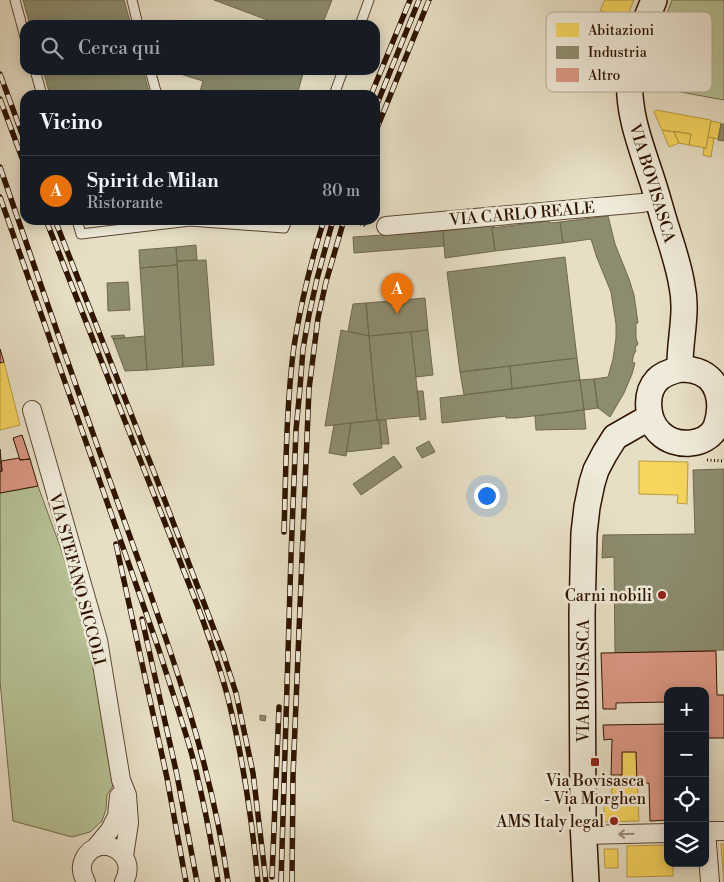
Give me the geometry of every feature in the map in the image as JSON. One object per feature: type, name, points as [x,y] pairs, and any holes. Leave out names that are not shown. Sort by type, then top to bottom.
[{"type":"street","name":"VIA BOVISASCA","points":[[650,12],[654,0]]},
{"type":"street","name":"VIA BOVISASCA","points":[[630,92],[636,131],[684,292],[680,369]]},
{"type":"street","name":"VIA CARLO REALE","points":[[386,226],[658,200]]},
{"type":"street","points":[[680,369],[702,373],[716,386],[720,394],[721,423],[702,441],[685,443],[674,441],[656,429],[650,417],[649,397],[656,381],[680,369]]},
{"type":"street","name":"VIA STEFANO SICCOLI","points":[[32,410],[98,640],[121,780],[127,795],[128,823],[124,856],[128,869],[124,882]]},
{"type":"street","name":"VIA BOVISASCA","points":[[586,882],[582,614],[584,533],[587,508],[596,470],[615,438],[650,417]]},
{"type":"street","name":"VIA STEFANO SICCOLI","points":[[86,882],[83,877],[82,863],[85,856],[95,848],[110,830],[117,816],[121,780]]},
{"type":"street","points":[[709,831],[724,831]]},
{"type":"street","points":[[584,835],[664,832]]},
{"type":"street","points":[[95,848],[110,846],[124,856]]},
{"type":"street","points":[[709,867],[710,882]]},
{"type":"lane","points":[[15,0],[21,20]]},
{"type":"lane","points":[[132,0],[137,20]]},
{"type":"lane","points":[[362,20],[370,0]]},
{"type":"lane","points":[[36,75],[40,90]]},
{"type":"lane","points":[[151,75],[156,90]]},
{"type":"lane","points":[[336,90],[341,75]]},
{"type":"lane","points":[[78,225],[81,234],[156,225]]},
{"type":"lane","points":[[244,225],[284,228],[285,225]]},
{"type":"path","points":[[699,460],[724,461]]},
{"type":"green space","points":[[672,0],[724,0],[724,100],[681,92],[712,92],[712,12],[668,12]]},
{"type":"green space","points":[[38,486],[61,549],[96,665],[114,784],[107,795],[106,809],[102,821],[90,832],[72,837],[13,821],[0,681],[0,493]]},
{"type":"building: Abitazioni","points":[[605,0],[634,0],[629,12],[605,12],[600,10]]},
{"type":"building: Abitazioni","points":[[656,110],[711,120],[706,148],[689,145],[691,134],[662,130],[654,112]]},
{"type":"building: Abitazioni","points":[[711,121],[721,123],[718,139],[708,137]]},
{"type":"building: Abitazioni","points":[[662,130],[674,132],[679,143],[669,147]]},
{"type":"building: Abitazioni","points":[[674,131],[691,134],[689,145],[679,143]]},
{"type":"building: Abitazioni","points":[[708,137],[714,138],[711,157],[703,155]]},
{"type":"building: Abitazioni","points":[[4,362],[20,425],[0,430],[0,363]]},
{"type":"building: Abitazioni","points":[[639,461],[688,462],[687,504],[677,503],[678,495],[639,494]]},
{"type":"building: Abitazioni","points":[[622,752],[636,752],[639,821],[604,822],[604,800],[612,800],[611,775],[622,775]]},
{"type":"building: Abitazioni","points":[[721,844],[724,844],[724,882],[723,871]]},
{"type":"building: Abitazioni","points":[[664,845],[664,867],[673,867],[673,876],[627,877],[627,846]]},
{"type":"building: Abitazioni","points":[[604,849],[618,849],[618,868],[605,868]]},
{"type":"building: Industria","points":[[23,0],[124,0],[130,20],[29,20]]},
{"type":"building: Industria","points":[[214,0],[332,0],[324,20],[268,20]]},
{"type":"building: Industria","points":[[44,75],[144,75],[149,90],[49,90]]},
{"type":"building: Industria","points":[[184,75],[303,75],[298,90],[200,90],[203,81]]},
{"type":"building: Industria","points":[[721,124],[724,124],[724,141],[718,140]]},
{"type":"building: Industria","points":[[608,216],[615,244],[634,295],[638,323],[636,323],[636,338],[638,344],[635,348],[636,351],[632,362],[635,363],[632,374],[624,393],[610,417],[598,408],[594,379],[608,377],[613,359],[616,324],[611,292],[591,239],[563,243],[560,222]]},
{"type":"building: Industria","points":[[548,221],[551,223],[560,222],[563,243],[495,251],[492,228]]},
{"type":"building: Industria","points":[[491,225],[495,227],[492,228],[495,251],[445,258],[443,231]]},
{"type":"building: Industria","points":[[443,231],[444,246],[354,253],[353,237]]},
{"type":"building: Industria","points":[[196,245],[197,260],[177,261],[176,247]]},
{"type":"building: Industria","points":[[176,247],[177,265],[140,268],[139,250]]},
{"type":"building: Industria","points":[[565,257],[577,358],[460,372],[447,272]]},
{"type":"building: Industria","points":[[206,260],[214,365],[183,367],[177,261]]},
{"type":"building: Industria","points":[[177,265],[183,367],[147,370],[140,268]]},
{"type":"building: Industria","points":[[128,282],[130,310],[108,311],[107,283]]},
{"type":"building: Industria","points":[[425,298],[428,330],[369,336],[366,303]]},
{"type":"building: Industria","points":[[366,303],[369,336],[348,331],[353,304]]},
{"type":"building: Industria","points":[[341,330],[369,336],[377,420],[325,426]]},
{"type":"building: Industria","points":[[428,330],[433,375],[416,377],[411,332]]},
{"type":"building: Industria","points":[[411,332],[420,416],[377,420],[369,336]]},
{"type":"building: Industria","points":[[124,335],[125,338],[113,339],[111,336]]},
{"type":"building: Industria","points":[[145,336],[147,370],[125,371],[113,339]]},
{"type":"building: Industria","points":[[577,358],[580,380],[512,389],[510,366]]},
{"type":"building: Industria","points":[[510,366],[512,389],[464,395],[460,372]]},
{"type":"building: Industria","points":[[594,379],[598,408],[584,410],[580,380]]},
{"type":"building: Industria","points":[[580,380],[584,410],[516,418],[506,418],[506,416],[442,423],[440,398]]},
{"type":"building: Industria","points":[[417,391],[423,391],[426,419],[420,420]]},
{"type":"building: Industria","points":[[584,410],[586,429],[536,430],[535,416]]},
{"type":"building: Industria","points":[[379,420],[382,448],[346,452],[351,423]]},
{"type":"building: Industria","points":[[379,420],[386,420],[389,444],[381,444]]},
{"type":"building: Industria","points":[[351,423],[346,456],[329,453],[334,425]]},
{"type":"building: Industria","points":[[429,441],[435,452],[422,458],[416,448]]},
{"type":"building: Industria","points":[[394,456],[402,467],[361,495],[353,484]]},
{"type":"building: Industria","points":[[724,469],[724,650],[615,653],[614,557],[602,558],[603,535],[695,534],[693,470]]},
{"type":"building: Industria","points":[[260,715],[266,716],[265,721],[260,720]]},
{"type":"building: Altro","points":[[0,349],[4,362],[0,363]]},
{"type":"building: Altro","points":[[22,435],[30,459],[20,460],[13,438]]},
{"type":"building: Altro","points":[[0,449],[2,471],[0,472]]},
{"type":"building: Altro","points":[[19,458],[20,460],[30,459],[38,486],[0,493],[1,461]]},
{"type":"building: Altro","points":[[716,651],[717,695],[724,695],[724,738],[709,738],[709,687],[664,687],[664,702],[616,703],[616,709],[603,709],[601,653]]},
{"type":"building: Altro","points":[[664,724],[664,820],[650,821],[649,783],[637,784],[636,752],[622,752],[622,775],[611,775],[612,739],[604,740],[603,725]]},
{"type":"railway","points":[[380,73],[410,0]]},
{"type":"railway","points":[[380,97],[419,0]]},
{"type":"railway","points":[[380,121],[429,0]]},
{"type":"railway","points":[[0,74],[20,128]]},
{"type":"railway","points":[[373,90],[379,75]]},
{"type":"railway","points":[[0,99],[20,153]]},
{"type":"railway","points":[[0,167],[20,224]]},
{"type":"railway","points":[[0,197],[159,650],[192,755],[210,834],[218,882]]},
{"type":"railway","points":[[20,225],[183,691],[210,786],[228,882]]},
{"type":"railway","points":[[48,225],[198,607],[218,663],[243,766],[258,882]]},
{"type":"railway","points":[[57,225],[157,480],[223,653],[236,693],[253,773],[266,882]]},
{"type":"railway","points":[[284,532],[291,369],[307,282],[323,225]]},
{"type":"railway","points":[[281,882],[296,430],[303,349],[317,279],[332,225]]},
{"type":"railway","points":[[292,882],[293,776],[309,389],[318,318],[343,225]]},
{"type":"railway","points":[[116,544],[167,778],[186,882]]},
{"type":"railway","points":[[142,619],[177,775],[197,882]]},
{"type":"railway","points":[[272,877],[279,707]]},
{"type":"place","name":"Spirit de Milan","points":[[397,314]]},
{"type":"place","name":"Carni nobili","points":[[662,595]]},
{"type":"place","name":"Via Bovisasca - Via Morghen","points":[[595,762]]},
{"type":"place","name":"AMS Italy legal","points":[[614,821]]}]
